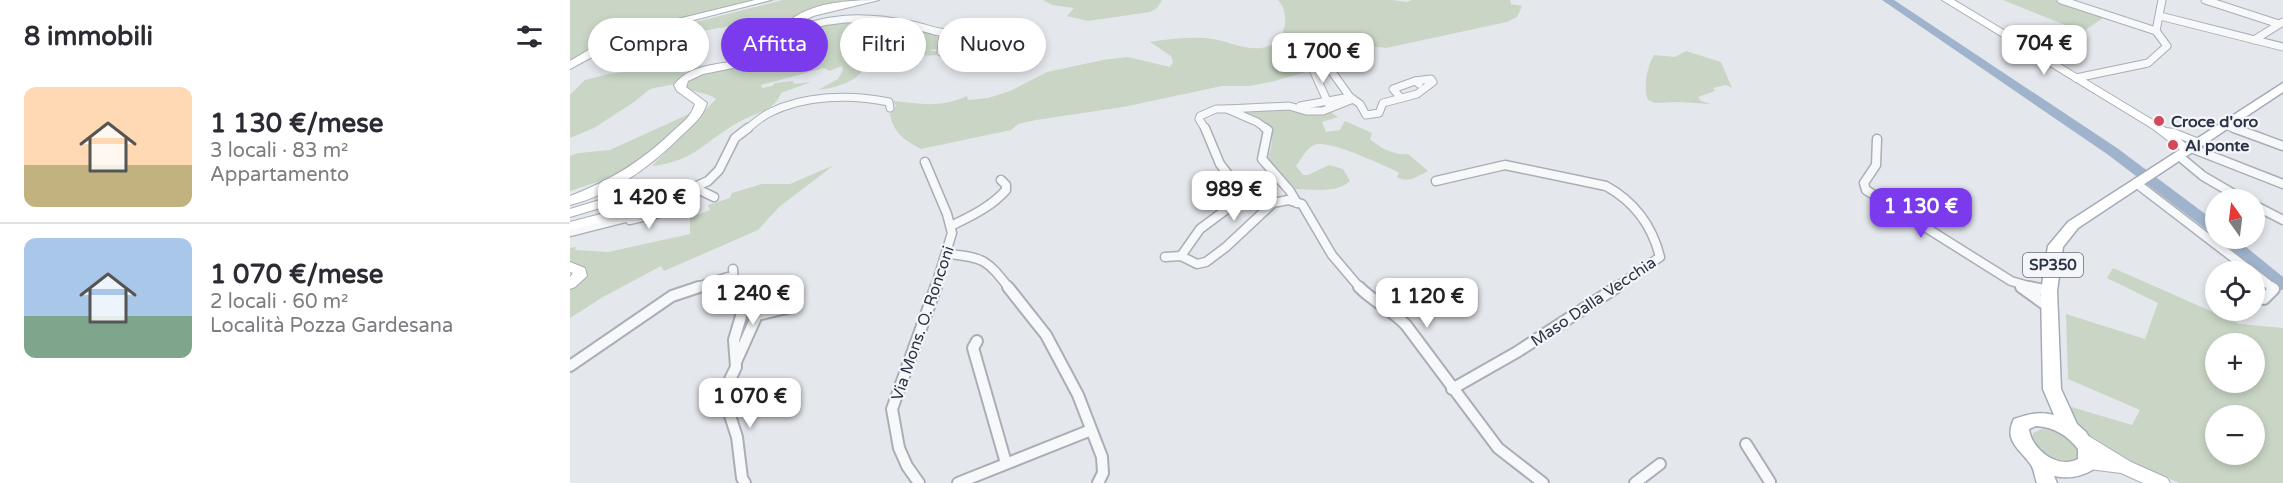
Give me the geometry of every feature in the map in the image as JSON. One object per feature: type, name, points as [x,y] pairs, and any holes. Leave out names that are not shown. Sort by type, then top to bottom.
[{"type":"main road","name":"SP350","points":[[2039,460],[2019,438],[2021,424],[2035,419],[2046,405],[2052,389],[2049,291],[2056,246],[2073,225],[2283,87]]},
{"type":"main road","name":"SP350","points":[[2052,389],[2075,434],[2089,452],[2078,472]]},
{"type":"main road","points":[[2035,419],[2052,421],[2075,434]]},
{"type":"main road","points":[[2039,460],[2078,472]]},
{"type":"main road","points":[[2039,460],[2048,483]]},
{"type":"street","points":[[570,66],[609,42],[626,35],[766,0]]},
{"type":"street","points":[[803,18],[874,0]]},
{"type":"street","points":[[1947,0],[2191,148],[2203,176],[2225,189]]},
{"type":"street","points":[[2061,0],[2156,31],[2167,46],[2148,63],[2076,78]]},
{"type":"street","points":[[2156,31],[2162,0]]},
{"type":"street","points":[[2205,0],[2281,23]]},
{"type":"street","points":[[2160,16],[2283,47]]},
{"type":"street","points":[[828,20],[843,17],[915,25],[938,34]]},
{"type":"street","points":[[2254,40],[2281,23]]},
{"type":"street","points":[[1323,47],[1314,69],[1328,104]]},
{"type":"street","points":[[1328,60],[1331,74],[1348,90],[1366,115],[1370,116],[1379,113],[1383,104],[1401,98],[1425,89],[1430,86],[1431,79],[1393,88],[1401,98]]},
{"type":"street","points":[[570,201],[609,186],[637,171],[694,118],[701,103],[681,88],[679,85],[682,81],[698,73],[721,67]]},
{"type":"street","points":[[1415,81],[1425,89]]},
{"type":"street","points":[[1181,256],[1200,230],[1235,203],[1237,195],[1234,182],[1220,164],[1209,134],[1199,119],[1200,116],[1228,109],[1297,107],[1316,111],[1328,104],[1352,98]]},
{"type":"street","points":[[570,232],[625,218],[708,181],[718,170],[735,138],[768,113],[800,102],[823,99],[875,99],[889,102],[890,108]]},
{"type":"street","points":[[1228,109],[1227,111],[1257,122],[1268,130],[1262,159],[1293,194],[1297,203]]},
{"type":"street","points":[[2225,125],[2283,146]]},
{"type":"street","points":[[2157,127],[2191,148],[2283,184]]},
{"type":"street","points":[[1877,140],[1876,165],[1864,183],[1866,190],[2011,280],[2050,308]]},
{"type":"street","name":"Via Mons. O. Ronconi","points":[[919,483],[900,452],[893,431],[892,410],[947,254],[951,226],[925,162]]},
{"type":"street","name":"Maso Dalla Vecchia","points":[[1436,181],[1505,165],[1606,186],[1620,193],[1636,206],[1652,233],[1660,257],[1546,333],[1452,389]]},
{"type":"street","points":[[951,226],[990,205],[1002,195],[1006,190],[1006,184],[1001,180]]},
{"type":"street","points":[[2137,183],[2239,261]]},
{"type":"street","points":[[695,188],[714,197]]},
{"type":"street","points":[[570,213],[636,193],[653,193],[655,197],[636,209],[570,226]]},
{"type":"street","points":[[1165,257],[1181,256],[1197,264],[1206,262],[1241,234],[1273,203],[1288,200],[1297,203],[1307,210],[1338,263],[1371,299],[1394,312],[1406,325],[1498,448],[1543,483]]},
{"type":"street","points":[[625,218],[631,220],[673,210]]},
{"type":"street","points":[[2265,211],[2283,220]]},
{"type":"street","points":[[947,254],[970,256],[990,264],[1046,335],[1078,395],[1102,457],[1103,473],[1098,483]]},
{"type":"street","points":[[570,267],[580,272],[580,276],[570,284]]},
{"type":"street","points":[[570,366],[672,296],[731,273],[734,284],[743,298],[744,306],[734,340],[736,362]]},
{"type":"street","points":[[2011,280],[2032,288],[2049,291]]},
{"type":"street","points":[[2265,282],[2274,289],[2265,299]]},
{"type":"street","points":[[745,483],[742,478],[737,437],[723,394],[757,315],[795,306]]},
{"type":"street","points":[[977,341],[973,348],[1006,463]]},
{"type":"street","points":[[957,483],[1091,430]]},
{"type":"street","points":[[2075,434],[2126,467],[2161,483]]},
{"type":"street","points":[[1746,444],[1770,483],[1775,483]]},
{"type":"street","points":[[1635,483],[1660,464]]},
{"type":"street","points":[[2078,472],[2126,467]]},
{"type":"green space","points":[[570,0],[777,0],[703,18],[588,18],[588,54],[570,61]]},
{"type":"green space","points":[[783,0],[867,0],[793,18],[721,18],[721,28],[709,30],[709,19]]},
{"type":"green space","points":[[1043,0],[1162,0],[1157,8],[1150,12],[1088,21],[1067,16],[1074,8],[1052,5]]},
{"type":"green space","points":[[1278,0],[1407,2],[1412,0],[1510,0],[1511,4],[1522,6],[1517,17],[1507,22],[1386,48],[1332,42],[1317,43],[1313,48],[1318,49],[1313,70],[1271,82],[1248,86],[1222,86],[1123,107],[1036,120],[1018,124],[1011,130],[921,149],[901,136],[892,121],[890,114],[896,106],[893,101],[930,104],[948,102],[967,96],[968,100],[988,98],[1010,91],[1047,72],[1103,60],[1128,57],[1170,67],[1173,62],[1171,56],[1150,42],[1198,38],[1213,39],[1245,47],[1269,46],[1280,38],[1285,26],[1284,12]]},
{"type":"green space","points":[[2003,0],[2058,0],[2106,16],[2084,31],[2080,31]]},
{"type":"green space","points":[[840,20],[840,67],[829,71],[828,70],[828,21]]},
{"type":"green space","points":[[926,30],[938,38],[938,49],[928,50],[938,52],[938,55],[926,56]]},
{"type":"green space","points":[[1686,51],[1721,62],[1732,88],[1726,85],[1713,88],[1715,91],[1698,97],[1701,101],[1711,104],[1655,103],[1648,100],[1646,77],[1654,55],[1675,57]]},
{"type":"green space","points":[[709,65],[721,65],[721,66],[709,70]]},
{"type":"green space","points":[[721,69],[721,72],[809,72],[761,85],[762,88],[775,83],[811,82],[781,93],[769,108],[727,129],[690,155],[652,166],[716,99],[685,87],[685,83]]},
{"type":"green space","points":[[702,72],[679,83],[650,89],[594,128],[570,138],[570,95],[585,80],[609,74]]},
{"type":"green space","points":[[842,72],[861,72],[855,78],[837,86],[818,90],[838,79]]},
{"type":"green space","points":[[700,109],[645,167],[638,163],[600,181],[570,191],[570,156],[610,150]]},
{"type":"green space","points":[[1233,109],[1329,111],[1338,117],[1322,122],[1326,132],[1340,130],[1345,121],[1372,133],[1370,139],[1383,148],[1393,153],[1408,154],[1428,171],[1413,178],[1401,179],[1397,177],[1399,173],[1394,170],[1354,153],[1321,144],[1311,146],[1296,166],[1303,175],[1329,165],[1343,169],[1350,181],[1330,189],[1292,189],[1267,161],[1272,140],[1270,129]]},
{"type":"green space","points":[[834,165],[779,207],[758,230],[664,271],[661,266],[603,297],[570,318],[570,288],[581,280],[570,266],[570,248],[608,252],[690,234],[690,218],[710,210],[708,205],[730,198],[732,193],[762,184],[790,184]]},
{"type":"green space","points":[[2113,268],[2205,309],[2205,321],[2233,321],[2240,324],[2283,328],[2283,483],[2179,483],[2130,461],[2092,440],[2073,421],[2068,406],[2132,425],[2140,410],[2068,379],[2066,314],[2145,339],[2158,303],[2107,278]]},
{"type":"green space","points":[[2042,429],[2054,431],[2072,440],[2076,445],[2078,457],[2068,463],[2047,457],[2032,442],[2033,433]]},
{"type":"waterway","points":[[1887,0],[2112,151],[2205,222]]},
{"type":"waterway","points":[[2239,249],[2283,285]]},
{"type":"place","name":"Croce d'oro","points":[[2159,121]]},
{"type":"place","name":"Al ponte","points":[[2173,145]]}]
